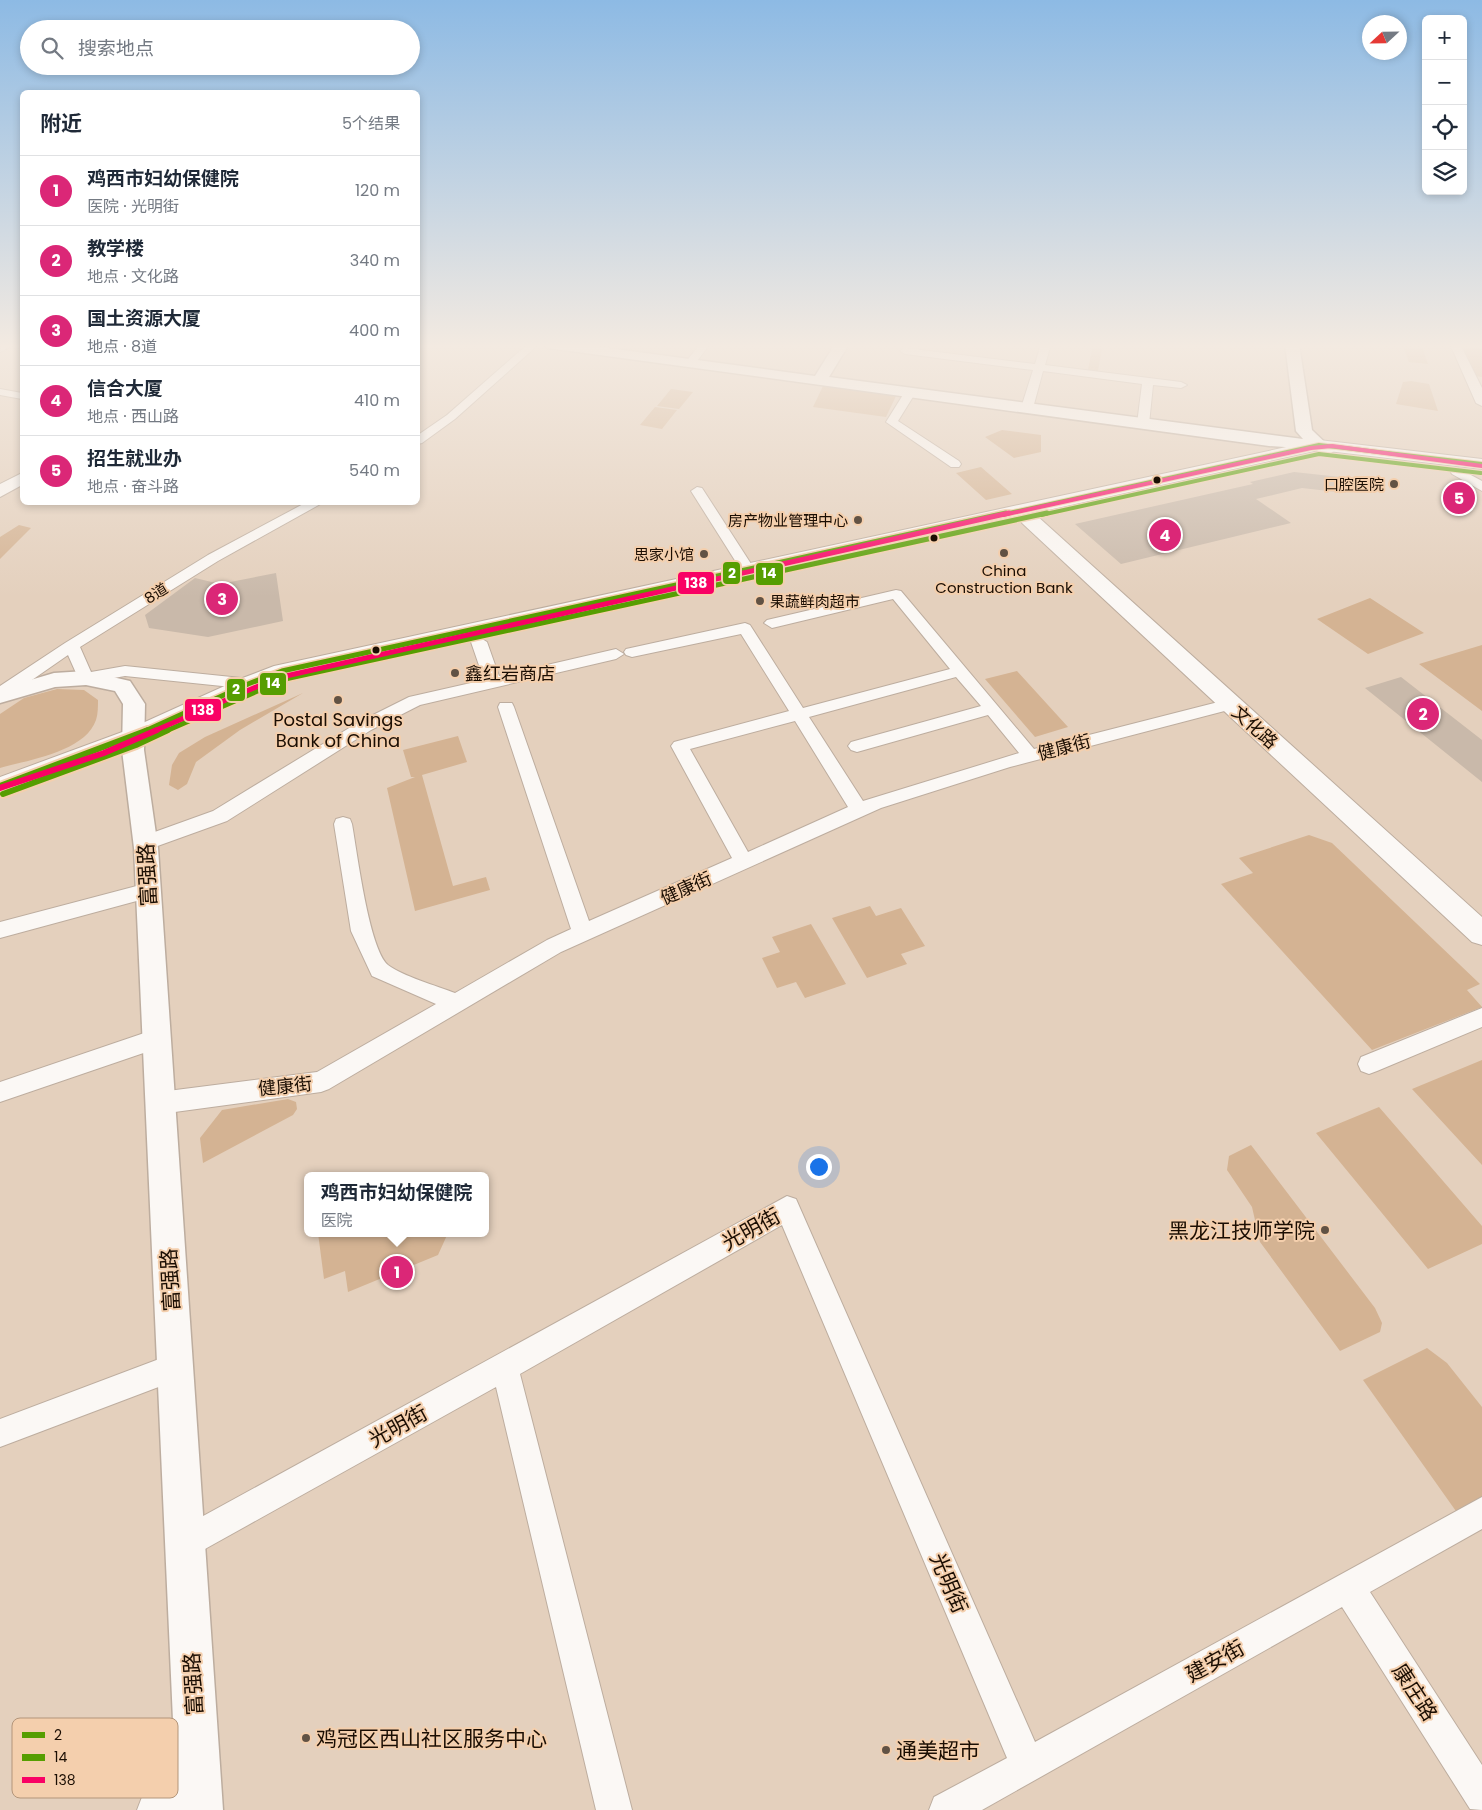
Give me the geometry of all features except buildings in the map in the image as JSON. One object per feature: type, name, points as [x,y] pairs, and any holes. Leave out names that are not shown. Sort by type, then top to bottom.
[{"type":"main road","points":[[0,797],[279,687],[868,553],[1301,449],[1482,464]]},
{"type":"main road","points":[[0,786],[133,743],[248,684],[282,671],[748,570],[1034,514],[1301,449],[1482,475]]},
{"type":"main road","points":[[0,492],[20,479]]},
{"type":"main road","name":"文化路","points":[[1034,514],[1482,934]]},
{"type":"main road","name":"文化路","points":[[1244,710],[1482,913]]},
{"type":"street","points":[[420,439],[435,428]]},
{"type":"street","points":[[902,428],[955,464]]},
{"type":"street","points":[[1171,428],[1301,449],[1304,428]]},
{"type":"street","points":[[1456,471],[1482,487]]},
{"type":"street","points":[[697,491],[748,570]]},
{"type":"street","name":"8道","points":[[0,695],[71,646],[212,558],[312,505]]},
{"type":"street","points":[[772,623],[896,594],[1030,755]]},
{"type":"street","points":[[145,843],[220,816],[365,726],[415,701],[624,653],[745,628],[859,810]]},
{"type":"street","points":[[478,642],[493,683]]},
{"type":"street","points":[[71,646],[86,678],[125,671],[279,687]]},
{"type":"street","points":[[744,862],[680,746],[960,671]]},
{"type":"street","name":"富强路","points":[[0,695],[54,680],[86,678],[122,686],[134,704],[133,743],[145,843],[200,1799]]},
{"type":"street","points":[[506,707],[583,933]]},
{"type":"street","points":[[857,746],[991,709]]},
{"type":"street","name":"健康街","points":[[160,1103],[321,1082],[554,946],[875,803],[1030,755],[1244,710]]},
{"type":"street","points":[[343,824],[361,931],[379,970],[405,983],[457,1003]]},
{"type":"street","points":[[0,930],[148,891]]},
{"type":"street","points":[[1369,1064],[1482,1017]]},
{"type":"street","points":[[0,1092],[156,1039]]},
{"type":"street","name":"光明街","points":[[185,1543],[505,1368],[787,1208],[1027,1765]]},
{"type":"street","points":[[0,1433],[175,1367]]},
{"type":"street","points":[[505,1368],[614,1810]]},
{"type":"street","name":"建安街","points":[[947,1810],[1482,1512]]},
{"type":"street","name":"康庄路","points":[[1348,1587],[1482,1796]]},
{"type":"street","points":[[155,1810],[200,1799]]},
{"type":"shaded area","points":[[1002,430],[1041,435],[1041,452],[1014,458],[985,437]]},
{"type":"shaded area","points":[[981,467],[1012,494],[986,500],[956,473]]},
{"type":"shaded area","points":[[19,525],[31,528],[0,559],[0,537]]},
{"type":"shaded area","points":[[1370,598],[1424,633],[1368,654],[1317,619]]},
{"type":"shaded area","points":[[1482,645],[1482,711],[1419,664]]},
{"type":"shaded area","points":[[1017,671],[1068,727],[1035,737],[985,679]]},
{"type":"shaded area","points":[[57,689],[84,690],[98,700],[97,718],[90,731],[80,740],[54,753],[0,768],[0,714],[24,698]]},
{"type":"shaded area","points":[[303,693],[240,730],[196,762],[187,784],[178,790],[169,785],[172,765],[179,753],[205,737]]},
{"type":"shaded area","points":[[458,736],[467,762],[422,775],[453,886],[486,877],[490,890],[415,911],[387,788],[415,777],[411,777],[403,750]]},
{"type":"shaded area","points":[[1309,835],[1332,843],[1480,984],[1467,990],[1482,1007],[1372,1050],[1221,884],[1253,873],[1239,858]]},
{"type":"shaded area","points":[[870,906],[876,916],[901,908],[925,946],[901,954],[907,964],[867,978],[832,918]]},
{"type":"shaded area","points":[[811,924],[846,984],[805,998],[796,982],[777,988],[762,958],[780,952],[772,937]]},
{"type":"shaded area","points":[[1482,1060],[1482,1165],[1412,1089]]},
{"type":"shaded area","points":[[288,1099],[296,1102],[297,1109],[293,1115],[203,1163],[200,1138],[222,1110]]},
{"type":"shaded area","points":[[1379,1107],[1482,1226],[1482,1244],[1428,1269],[1316,1133]]},
{"type":"shaded area","points":[[1251,1145],[1375,1308],[1382,1323],[1380,1332],[1340,1351],[1260,1242],[1252,1207],[1227,1170],[1229,1156]]},
{"type":"shaded area","points":[[319,1237],[446,1237],[438,1255],[348,1292],[345,1271],[324,1279]]},
{"type":"shaded area","points":[[1427,1348],[1447,1363],[1482,1407],[1482,1500],[1458,1514],[1363,1380]]},
{"type":"transit line","name":"2","points":[[0,786],[133,737],[248,684],[282,671],[1319,445],[1482,464]]},
{"type":"transit line","name":"138","points":[[0,788],[104,753],[277,678],[867,544],[1311,448],[1332,446],[1482,466]]},
{"type":"transit line","name":"14","points":[[3,794],[136,745],[251,692],[285,679],[1319,454],[1481,473]]},
{"type":"place","name":"口腔医院","points":[[1394,484]]},
{"type":"place","name":"招生就业办","points":[[1459,498]]},
{"type":"place","name":"房产物业管理中心","points":[[858,520]]},
{"type":"place","name":"信合大厦","points":[[1165,535]]},
{"type":"place","name":"China Construction Bank","points":[[1004,553]]},
{"type":"place","name":"思家小馆","points":[[704,554]]},
{"type":"place","name":"国土资源大厦","points":[[222,599]]},
{"type":"place","name":"果蔬鲜肉超市","points":[[760,601]]},
{"type":"place","name":"鑫红岩商店","points":[[455,673]]},
{"type":"place","name":"Postal Savings Bank of China","points":[[338,700]]},
{"type":"place","name":"教学楼","points":[[1423,714]]},
{"type":"place","name":"黑龙江技师学院","points":[[1325,1230]]},
{"type":"place","name":"鸡西市妇幼保健院","points":[[397,1272]]},
{"type":"place","name":"鸡冠区西山社区服务中心","points":[[306,1738]]},
{"type":"place","name":"通美超市","points":[[886,1750]]}]
